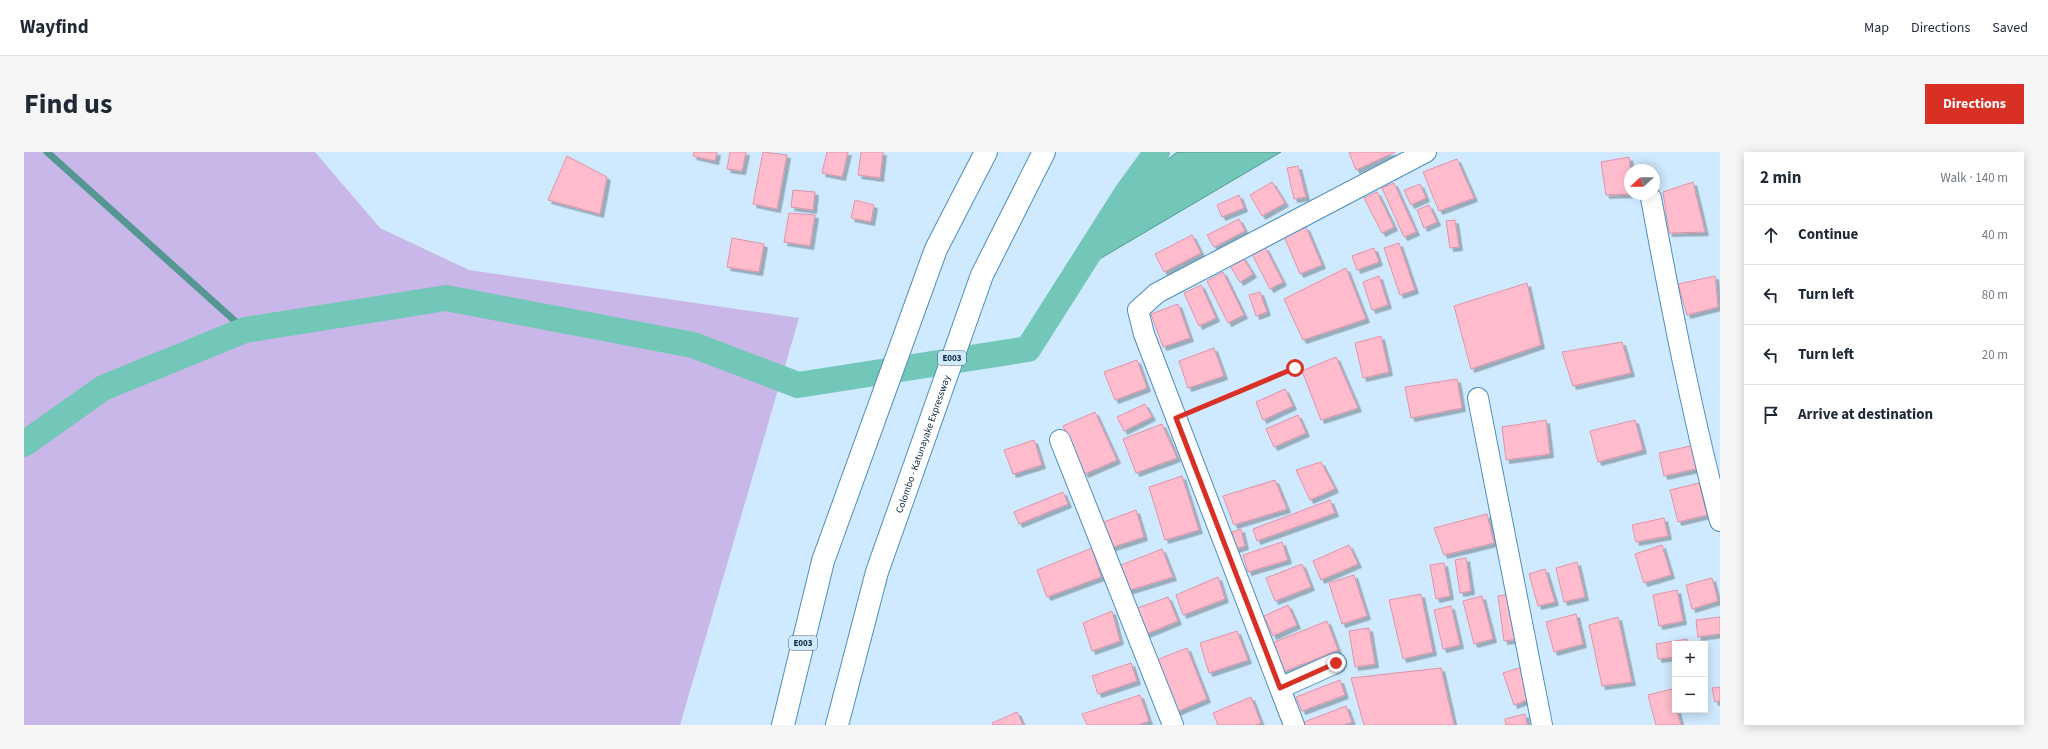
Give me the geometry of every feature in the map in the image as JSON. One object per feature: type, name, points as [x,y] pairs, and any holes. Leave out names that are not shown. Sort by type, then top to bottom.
[{"type":"highway","name":"E003","points":[[783,725],[823,561],[936,249],[986,152]]},
{"type":"highway","name":"Colombo - Katunayake Expressway","points":[[837,725],[877,572],[982,275],[1044,152]]},
{"type":"street","points":[[1294,725],[1144,334],[1138,310],[1157,293],[1426,152]]},
{"type":"street","points":[[1651,200],[1696,426],[1720,521]]},
{"type":"street","points":[[1478,398],[1542,725]]},
{"type":"street","points":[[1060,440],[1173,725]]},
{"type":"street","points":[[1280,688],[1336,663]]},
{"type":"path","points":[[1176,418],[1295,368]]},
{"type":"shaded area","points":[[24,152],[315,152],[380,228],[469,270],[799,318],[680,725],[24,725]]},
{"type":"shaded area","points":[[1177,152],[1281,152],[1091,264],[1127,193]]},
{"type":"building","points":[[694,152],[717,152],[715,161],[693,156]]},
{"type":"building","points":[[730,152],[746,152],[742,171],[727,169]]},
{"type":"building","points":[[763,152],[787,155],[777,209],[753,204]]},
{"type":"building","points":[[827,152],[848,152],[842,177],[822,173]]},
{"type":"building","points":[[861,152],[883,152],[880,178],[858,175]]},
{"type":"building","points":[[1349,152],[1395,152],[1356,170]]},
{"type":"building","points":[[567,156],[607,177],[600,214],[548,200]]},
{"type":"building","points":[[1629,157],[1630,164],[1624,164],[1624,194],[1606,195],[1601,162]]},
{"type":"building","points":[[1457,159],[1474,198],[1439,211],[1423,172]]},
{"type":"building","points":[[1298,166],[1306,197],[1294,199],[1287,168]]},
{"type":"building","points":[[1272,182],[1285,203],[1262,216],[1250,195]]},
{"type":"building","points":[[1693,182],[1705,232],[1669,233],[1663,192]]},
{"type":"building","points":[[1394,183],[1416,232],[1404,237],[1382,188]]},
{"type":"building","points":[[1420,184],[1426,198],[1411,205],[1404,190]]},
{"type":"building","points":[[793,190],[815,192],[813,210],[791,207]]},
{"type":"building","points":[[1377,192],[1394,227],[1382,233],[1364,198]]},
{"type":"building","points":[[1239,195],[1244,208],[1222,217],[1217,205]]},
{"type":"building","points":[[855,200],[874,205],[871,222],[851,218]]},
{"type":"building","points":[[1429,205],[1437,222],[1424,228],[1417,210]]},
{"type":"building","points":[[789,213],[815,215],[810,246],[784,242]]},
{"type":"building","points":[[1239,219],[1245,231],[1214,247],[1207,235]]},
{"type":"building","points":[[1455,220],[1459,247],[1450,248],[1446,221]]},
{"type":"building","points":[[1306,227],[1322,265],[1300,274],[1284,236]]},
{"type":"building","points":[[1192,235],[1201,253],[1164,272],[1155,254]]},
{"type":"building","points":[[732,238],[764,244],[759,272],[727,267]]},
{"type":"building","points":[[1399,243],[1415,290],[1400,295],[1384,248]]},
{"type":"building","points":[[1265,247],[1283,282],[1270,289],[1252,254]]},
{"type":"building","points":[[1374,248],[1379,262],[1357,270],[1352,256]]},
{"type":"building","points":[[1242,256],[1253,274],[1240,282],[1229,264]]},
{"type":"building","points":[[1346,268],[1366,319],[1303,340],[1284,299]]},
{"type":"building","points":[[1223,272],[1244,315],[1228,323],[1207,281]]},
{"type":"building","points":[[1379,276],[1388,305],[1372,310],[1363,282]]},
{"type":"building","points":[[1715,276],[1718,307],[1687,315],[1678,284]]},
{"type":"building","points":[[1527,283],[1541,345],[1471,369],[1454,306]]},
{"type":"building","points":[[1201,285],[1216,318],[1199,326],[1184,293]]},
{"type":"building","points":[[1260,292],[1267,312],[1256,316],[1249,295]]},
{"type":"building","points":[[1178,304],[1190,338],[1163,347],[1151,314]]},
{"type":"building","points":[[1381,336],[1389,372],[1363,378],[1355,343]]},
{"type":"building","points":[[1622,342],[1631,373],[1573,386],[1562,352]]},
{"type":"building","points":[[1214,348],[1224,376],[1188,388],[1179,361]]},
{"type":"building","points":[[1336,357],[1358,408],[1321,420],[1302,371]]},
{"type":"building","points":[[1137,360],[1147,388],[1115,400],[1104,372]]},
{"type":"building","points":[[1457,379],[1462,408],[1411,418],[1405,387]]},
{"type":"building","points":[[1285,389],[1293,406],[1263,420],[1256,402]]},
{"type":"building","points":[[1145,404],[1152,417],[1124,431],[1117,417]]},
{"type":"building","points":[[1095,412],[1117,460],[1085,474],[1063,426]]},
{"type":"building","points":[[1298,415],[1306,433],[1274,447],[1266,429]]},
{"type":"building","points":[[1546,420],[1550,454],[1506,460],[1502,427]]},
{"type":"building","points":[[1635,420],[1643,450],[1598,462],[1590,431]]},
{"type":"building","points":[[1162,424],[1177,458],[1136,473],[1123,439]]},
{"type":"building","points":[[1034,440],[1042,465],[1013,474],[1004,450]]},
{"type":"building","points":[[1695,445],[1700,468],[1664,476],[1659,453]]},
{"type":"building","points":[[1321,462],[1335,489],[1310,500],[1296,470]]},
{"type":"building","points":[[1182,476],[1199,530],[1165,540],[1149,487]]},
{"type":"building","points":[[1275,480],[1287,509],[1234,525],[1223,496]]},
{"type":"building","points":[[1699,483],[1707,515],[1678,522],[1670,490]]},
{"type":"building","points":[[1063,492],[1068,504],[1019,524],[1014,512]]},
{"type":"building","points":[[1330,500],[1335,513],[1257,541],[1253,529]]},
{"type":"building","points":[[1136,510],[1144,537],[1110,548],[1101,523]]},
{"type":"building","points":[[1487,514],[1494,543],[1444,555],[1434,528]]},
{"type":"building","points":[[1664,518],[1668,536],[1636,542],[1632,525]]},
{"type":"building","points":[[1241,529],[1245,546],[1236,549],[1232,532]]},
{"type":"building","points":[[1282,542],[1288,560],[1248,572],[1243,555]]},
{"type":"building","points":[[1349,545],[1358,564],[1321,580],[1313,561]]},
{"type":"building","points":[[1662,545],[1671,575],[1644,583],[1635,554]]},
{"type":"building","points":[[1092,548],[1101,577],[1047,597],[1037,570]]},
{"type":"building","points":[[1162,549],[1173,577],[1124,592],[1116,567]]},
{"type":"building","points":[[1466,558],[1471,591],[1460,593],[1455,560]]},
{"type":"building","points":[[1577,562],[1585,597],[1564,602],[1556,568]]},
{"type":"building","points":[[1444,563],[1450,596],[1436,599],[1430,565]]},
{"type":"building","points":[[1302,564],[1311,587],[1275,601],[1266,578]]},
{"type":"building","points":[[1545,569],[1555,602],[1538,606],[1529,574]]},
{"type":"building","points":[[1354,575],[1367,616],[1342,624],[1329,583]]},
{"type":"building","points":[[1218,577],[1225,599],[1183,615],[1176,595]]},
{"type":"building","points":[[1712,578],[1718,601],[1692,609],[1686,585]]},
{"type":"building","points":[[1677,590],[1683,621],[1659,626],[1653,595]]},
{"type":"building","points":[[1421,594],[1433,652],[1403,659],[1389,600]]},
{"type":"building","points":[[1511,594],[1518,639],[1504,641],[1498,596]]},
{"type":"building","points":[[1482,596],[1493,639],[1474,644],[1463,601]]},
{"type":"building","points":[[1168,597],[1178,621],[1144,635],[1135,609]]},
{"type":"building","points":[[1288,605],[1297,625],[1273,636],[1264,616]]},
{"type":"building","points":[[1451,606],[1460,645],[1443,649],[1434,610]]},
{"type":"building","points":[[1112,611],[1120,641],[1092,651],[1083,623]]},
{"type":"building","points":[[1576,614],[1583,644],[1554,652],[1546,622]]},
{"type":"building","points":[[1618,617],[1632,682],[1602,686],[1589,625]]},
{"type":"building","points":[[1720,617],[1720,634],[1698,637],[1696,620]]},
{"type":"building","points":[[1327,621],[1338,650],[1283,672],[1272,643]]},
{"type":"building","points":[[1369,628],[1375,664],[1355,667],[1349,631]]},
{"type":"building","points":[[1237,631],[1248,660],[1209,673],[1200,643]]},
{"type":"building","points":[[1687,639],[1687,641],[1675,641]]},
{"type":"building","points":[[1672,641],[1672,657],[1658,659],[1656,644]]},
{"type":"building","points":[[1187,648],[1207,699],[1174,713],[1154,661]]},
{"type":"building","points":[[1131,663],[1137,681],[1098,694],[1092,676]]},
{"type":"building","points":[[1522,667],[1533,698],[1514,705],[1503,673]]},
{"type":"building","points":[[1441,668],[1454,725],[1364,725],[1351,678]]},
{"type":"building","points":[[1340,680],[1345,695],[1302,711],[1296,697]]},
{"type":"building","points":[[1720,687],[1720,701],[1715,702],[1712,688]]},
{"type":"building","points":[[1672,689],[1672,713],[1678,713],[1681,725],[1656,725],[1648,695]]},
{"type":"building","points":[[1140,695],[1149,721],[1138,725],[1087,725],[1082,714]]},
{"type":"building","points":[[1251,697],[1261,723],[1255,725],[1218,725],[1213,713]]},
{"type":"building","points":[[1346,706],[1352,722],[1344,725],[1305,725],[1304,722]]},
{"type":"building","points":[[1017,712],[1023,725],[993,725],[992,723]]},
{"type":"building","points":[[1525,714],[1527,725],[1506,725],[1505,719]]},
{"type":"waterway","points":[[47,152],[245,330]]},
{"type":"waterway","points":[[24,444],[103,388],[245,330],[446,298],[693,345],[798,385],[1028,349],[1127,193],[1157,152]]},
{"type":"route","points":[[1295,368],[1176,418],[1280,688],[1336,663]]}]
